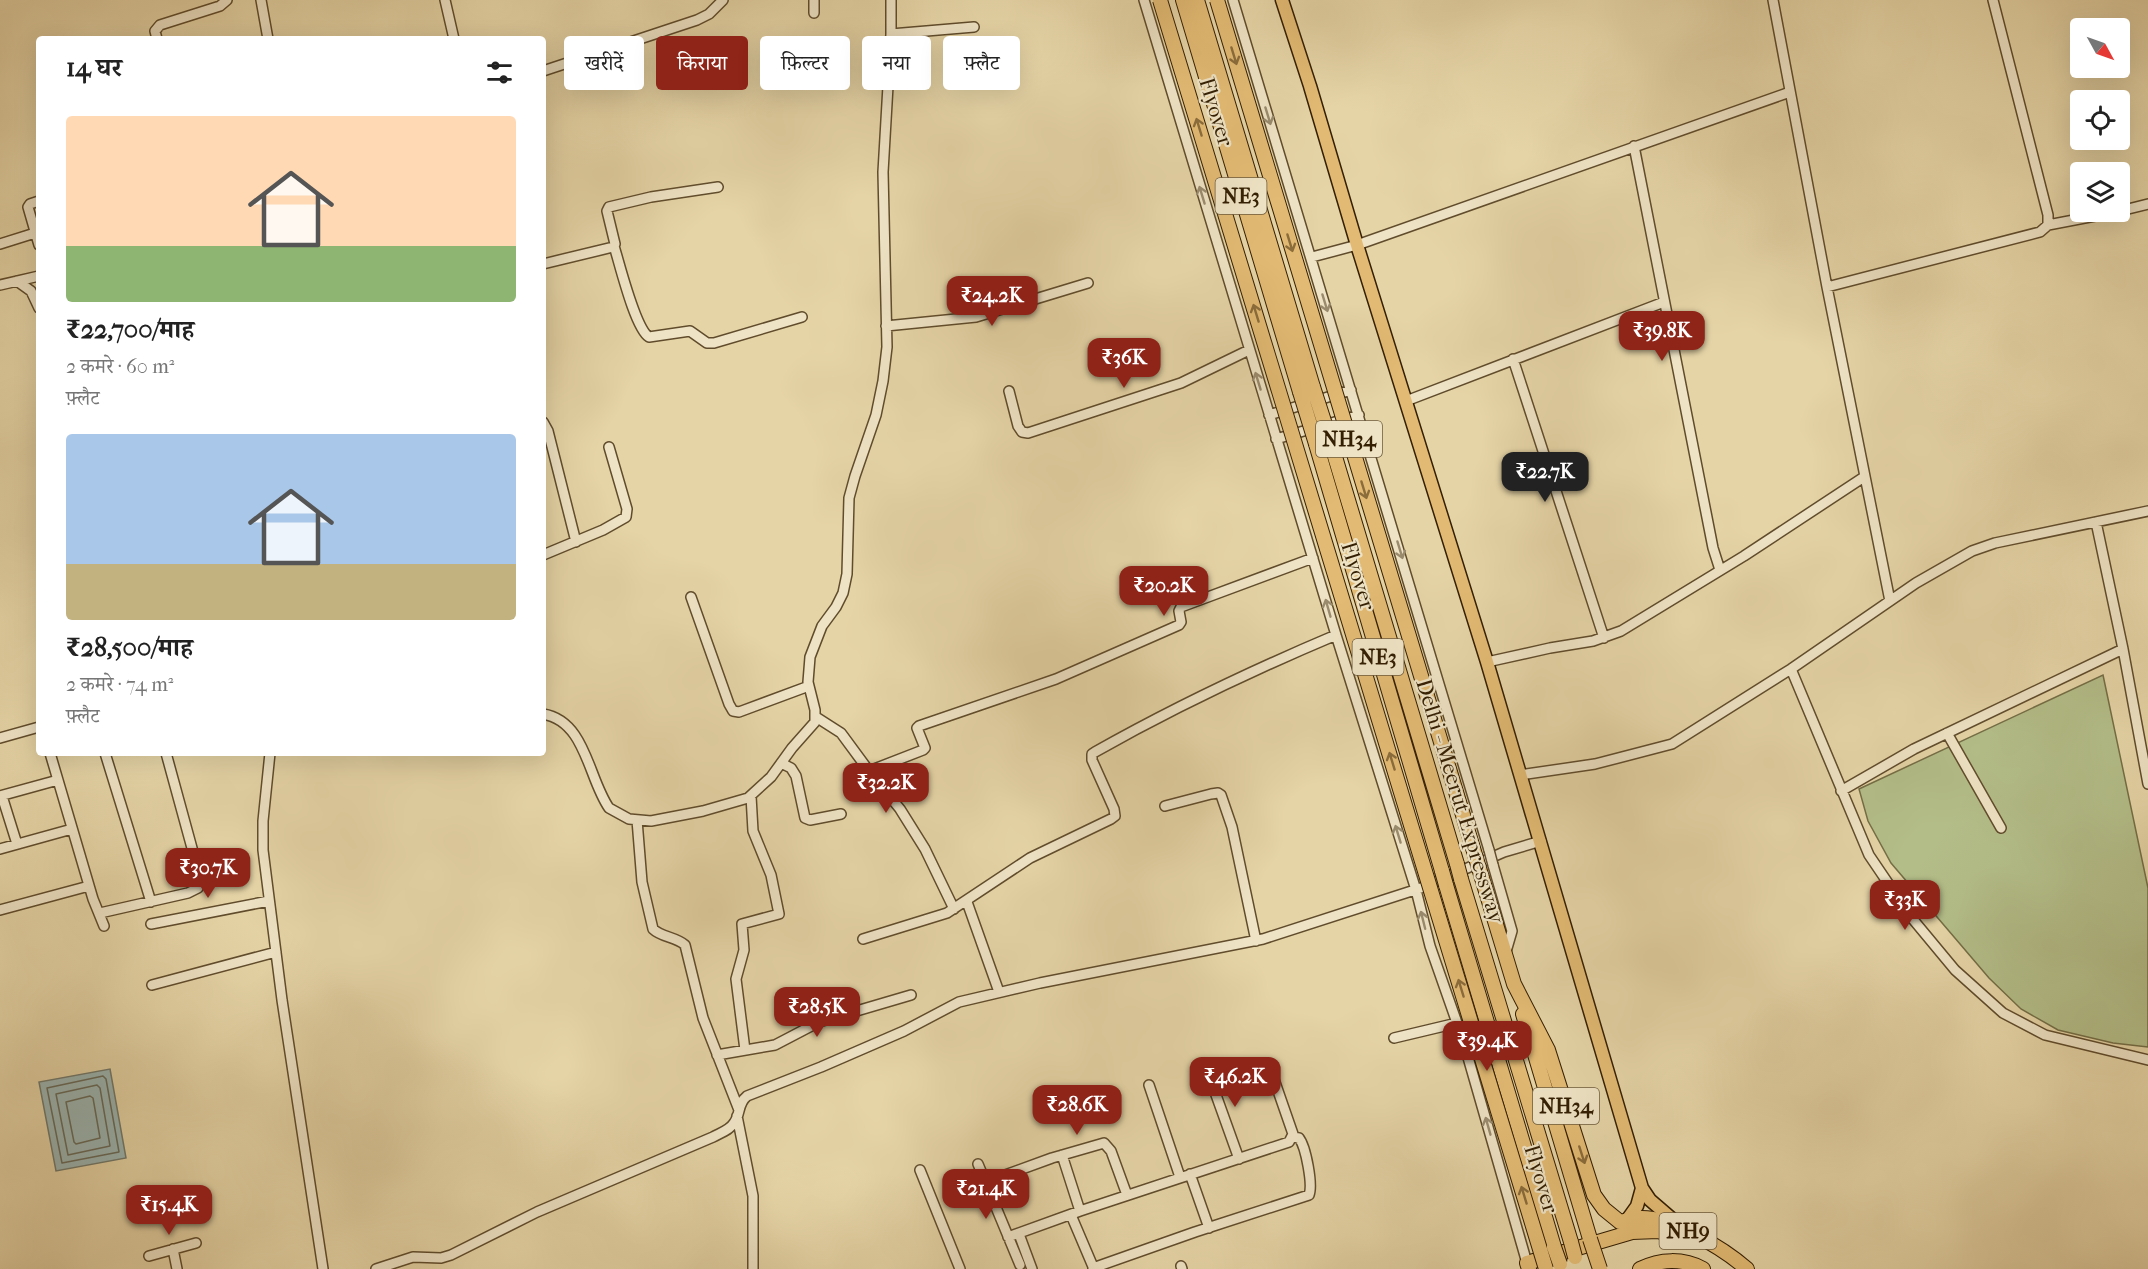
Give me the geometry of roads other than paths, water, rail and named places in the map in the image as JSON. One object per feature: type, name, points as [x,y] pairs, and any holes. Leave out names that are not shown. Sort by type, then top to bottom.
[{"type":"highway","name":"Flyover","points":[[1160,0],[1556,1267]]},
{"type":"highway","name":"Delhi - Meerut Expressway","points":[[1183,0],[1306,390],[1330,440],[1577,1263]]},
{"type":"highway","name":"Delhi - Meerut Expressway","points":[[1197,0],[1306,390],[1316,444],[1554,1247],[1556,1267]]},
{"type":"highway","name":"Flyover","points":[[1217,0],[1505,955]]},
{"type":"highway","name":"NH34","points":[[1505,955],[1514,984],[1548,1050],[1594,1195],[1604,1209],[1624,1221]]},
{"type":"highway","name":"Flyover","points":[[1514,984],[1600,1269]]},
{"type":"highway","name":"NH9","points":[[1624,1221],[1651,1218],[1722,1252],[1746,1269]]},
{"type":"highway","name":"NH9","points":[[1528,1266],[1632,1232],[1679,1231]]},
{"type":"highway","name":"NH9","points":[[1640,1269],[1651,1263],[1675,1261],[1691,1263],[1703,1269]]},
{"type":"highway","points":[[1730,1269],[1734,1267],[1741,1269]]},
{"type":"main road","points":[[1282,0],[1487,662],[1642,1188],[1679,1231]]},
{"type":"main road","points":[[1624,1221],[1637,1206],[1642,1188]]},
{"type":"street","points":[[156,36],[155,31],[160,25],[220,6],[227,0]]},
{"type":"street","points":[[261,0],[267,36]]},
{"type":"street","points":[[444,0],[453,36]]},
{"type":"street","points":[[546,70],[697,20],[709,14],[723,0]]},
{"type":"street","points":[[814,0],[814,13]]},
{"type":"street","points":[[546,715],[557,717],[573,733],[609,808],[618,814],[636,820],[670,819],[751,796],[771,777],[792,748],[813,726],[816,717],[809,686],[808,668],[822,626],[843,593],[847,574],[849,498],[876,415],[887,347],[883,172],[891,0]]},
{"type":"street","points":[[1144,0],[1276,439],[1416,890],[1430,946],[1457,1023],[1528,1266]]},
{"type":"street","points":[[1233,0],[1489,850],[1512,931],[1505,955]]},
{"type":"street","points":[[1773,0],[1827,287],[1890,601]]},
{"type":"street","points":[[1994,0],[2048,215],[2048,225]]},
{"type":"street","points":[[891,34],[974,27]]},
{"type":"street","points":[[1312,257],[1357,245],[1790,92]]},
{"type":"street","points":[[1634,146],[1713,548],[1720,570]]},
{"type":"street","points":[[718,187],[651,197],[609,207],[607,211],[614,246],[643,332],[649,337],[692,332],[707,343],[714,343],[802,317]]},
{"type":"street","points":[[36,202],[28,207],[36,236]]},
{"type":"street","points":[[2130,208],[2148,204]]},
{"type":"street","points":[[1827,287],[2040,232],[2048,225],[2070,221]]},
{"type":"street","points":[[0,244],[35,233]]},
{"type":"street","points":[[546,263],[614,246]]},
{"type":"street","points":[[0,285],[36,277]]},
{"type":"street","points":[[17,281],[31,291],[36,302]]},
{"type":"street","points":[[886,326],[976,317],[1088,283]]},
{"type":"street","points":[[1406,401],[1664,302]]},
{"type":"street","points":[[1009,391],[1018,426],[1022,432],[1028,433],[1181,383],[1249,350]]},
{"type":"street","points":[[1513,359],[1604,638]]},
{"type":"street","points":[[1269,415],[1351,390]]},
{"type":"street","points":[[1276,439],[1359,415]]},
{"type":"street","points":[[546,427],[576,542]]},
{"type":"street","points":[[546,554],[576,542],[626,517],[627,509],[609,447]]},
{"type":"street","points":[[1487,662],[1604,638],[1635,623],[1775,536],[1864,477]]},
{"type":"street","points":[[1520,775],[1595,764],[1660,749],[1681,740],[1890,601],[1972,551],[1995,543],[2148,511]]},
{"type":"street","points":[[2096,522],[2148,784]]},
{"type":"street","points":[[868,771],[923,750],[925,748],[917,728],[919,726],[1056,679],[1179,625],[1182,622],[1179,611],[1181,607],[1313,558]]},
{"type":"street","points":[[691,597],[729,704],[734,711],[739,712],[809,686]]},
{"type":"street","points":[[863,939],[926,921],[954,909],[1030,858],[1115,816],[1092,760],[1092,754],[1164,713],[1209,691],[1336,635]]},
{"type":"street","points":[[1842,790],[1914,749],[2123,649]]},
{"type":"street","points":[[1791,669],[1869,855],[1911,917],[1955,970],[2003,1013],[2045,1035],[2148,1060]]},
{"type":"street","points":[[816,717],[841,733],[868,771],[900,809],[925,849],[954,909]]},
{"type":"street","points":[[0,738],[36,728]]},
{"type":"street","points":[[1947,733],[2001,828]]},
{"type":"street","points":[[51,756],[89,886],[104,926]]},
{"type":"street","points":[[106,756],[151,902]]},
{"type":"street","points":[[100,914],[188,893],[198,888],[201,881],[167,756]]},
{"type":"street","points":[[270,756],[262,835],[276,952],[323,1269]]},
{"type":"street","points":[[781,763],[791,768],[796,776],[805,818],[810,820],[841,814]]},
{"type":"street","points":[[17,844],[1,796],[58,780]]},
{"type":"street","points":[[1165,806],[1218,793],[1224,798],[1238,850],[1256,941]]},
{"type":"street","points":[[745,1050],[736,979],[744,950],[742,924],[779,914],[771,875],[753,831],[751,796]]},
{"type":"street","points":[[636,820],[642,882],[653,928],[658,933],[685,945],[703,1018],[738,1113],[753,1196],[753,1269]]},
{"type":"street","points":[[0,849],[72,829]]},
{"type":"street","points":[[376,1269],[413,1257],[441,1258],[469,1247],[537,1212],[713,1137],[730,1128],[738,1113],[740,1103],[747,1096],[893,1036],[958,1002],[1256,941],[1416,890],[1504,852],[1541,841]]},
{"type":"street","points":[[0,910],[89,886]]},
{"type":"street","points":[[151,924],[269,901]]},
{"type":"street","points":[[967,902],[999,992]]},
{"type":"street","points":[[152,985],[276,952]]},
{"type":"street","points":[[717,1055],[775,1045],[819,1022],[911,995]]},
{"type":"street","points":[[1394,1038],[1457,1023]]},
{"type":"street","points":[[1269,1065],[1293,1137]]},
{"type":"street","points":[[1206,1067],[1239,1159]]},
{"type":"street","points":[[1149,1084],[1180,1178]]},
{"type":"street","points":[[1008,1238],[1127,1195],[1289,1142],[1293,1137]]},
{"type":"street","points":[[1062,1155],[1075,1213],[1094,1269],[1309,1195],[1311,1189],[1303,1144],[1299,1138],[1293,1137]]},
{"type":"street","points":[[986,1182],[1098,1144],[1108,1146],[1127,1195]]},
{"type":"street","points":[[978,1164],[1008,1238],[1027,1266]]},
{"type":"street","points":[[920,1170],[960,1269]]},
{"type":"street","points":[[1190,1174],[1209,1228]]},
{"type":"street","points":[[1019,1234],[1027,1266]]},
{"type":"street","points":[[149,1256],[196,1243]]},
{"type":"street","points":[[172,1249],[177,1269]]},
{"type":"street","points":[[1009,1269],[1027,1266]]},
{"type":"water","points":[[110,1069],[126,1158],[56,1171],[39,1082]]}]
